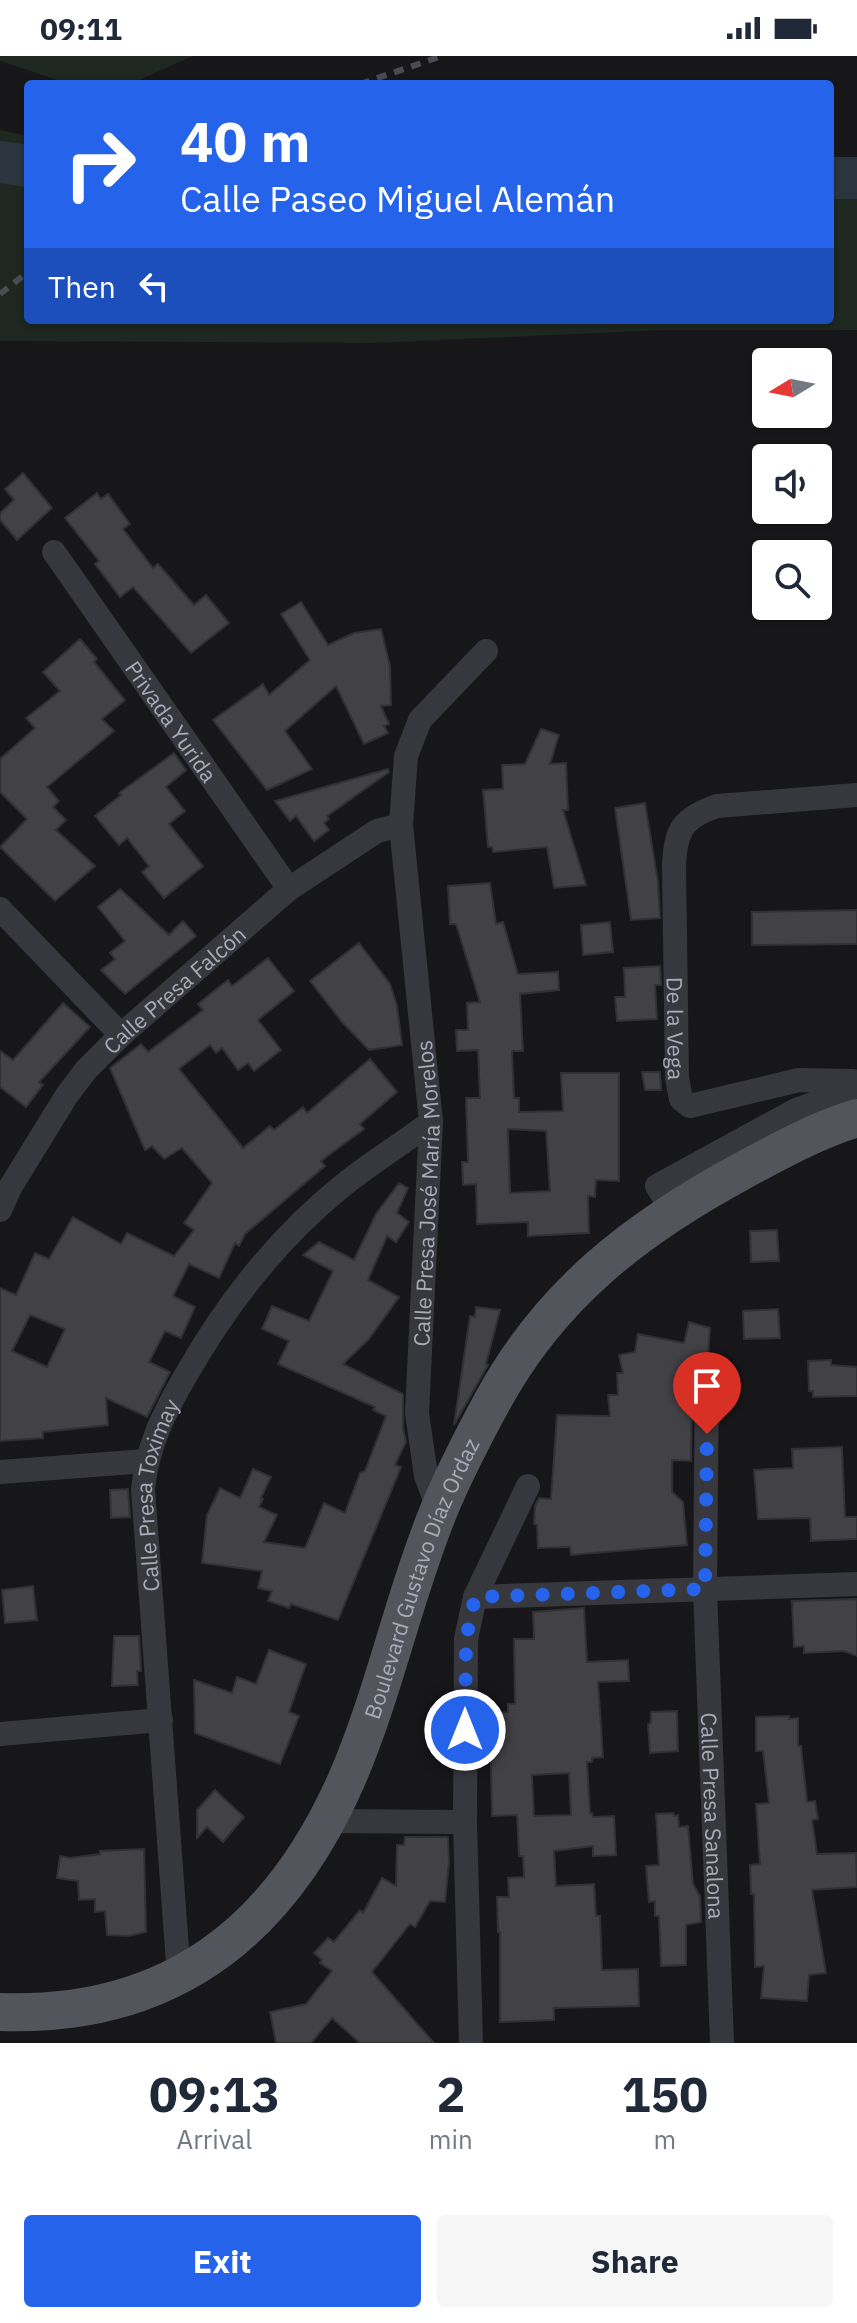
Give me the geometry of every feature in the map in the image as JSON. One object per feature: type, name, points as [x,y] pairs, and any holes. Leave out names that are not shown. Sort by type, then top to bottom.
[{"type":"main road","name":"Boulevard Gustavo Díaz Ordaz","points":[[0,2012],[51,2011],[89,2005],[149,1988],[209,1959],[262,1911],[303,1861],[327,1821],[347,1777],[439,1510],[493,1401],[522,1354],[554,1312],[616,1253],[672,1210],[785,1148],[857,1118]]},
{"type":"street","name":"Privada Yurida","points":[[54,552],[289,889]]},
{"type":"street","name":"Calle Presa José María Morelos","points":[[439,1510],[426,1476],[417,1413],[431,1122],[401,825],[406,756],[412,734],[420,720],[486,651]]},
{"type":"street","name":"De la Vega","points":[[857,795],[717,806],[697,813],[683,826],[675,841],[674,864],[677,1078],[681,1099],[690,1106],[799,1080],[853,1081],[857,1085]]},
{"type":"street","name":"Calle Presa Falcón","points":[[0,1210],[5,1183],[86,1070],[121,1035],[289,889],[377,831],[401,825]]},
{"type":"street","points":[[0,909],[121,1035]]},
{"type":"street","points":[[672,1210],[657,1186],[796,1110],[857,1085]]},
{"type":"street","name":"Calle Presa Toximay","points":[[179,1976],[143,1489],[146,1461],[173,1397],[206,1339],[255,1271],[342,1186],[431,1122]]},
{"type":"street","name":"Calle Presa Sanalona","points":[[707,1372],[705,1589],[722,2043]]},
{"type":"street","points":[[0,1472],[146,1461]]},
{"type":"street","points":[[471,2043],[465,1822],[466,1639],[475,1597],[528,1486]]},
{"type":"street","points":[[475,1597],[857,1584]]},
{"type":"street","points":[[0,1734],[161,1720]]},
{"type":"street","points":[[327,1821],[465,1822]]},
{"type":"shaded area","points":[[0,56],[193,56],[139,80],[57,80],[0,61]]},
{"type":"shaded area","points":[[0,130],[24,135],[24,324],[834,324],[834,165],[857,166],[857,330],[664,330],[373,343],[0,341]]},
{"type":"building","points":[[23,473],[52,508],[17,540],[0,520],[0,513],[14,500],[5,489]]},
{"type":"building","points":[[97,493],[101,499],[108,494],[130,524],[123,529],[153,568],[158,564],[194,605],[206,595],[229,623],[191,653],[133,587],[120,597],[95,564],[99,561],[65,518]]},
{"type":"building","points":[[301,602],[328,645],[354,633],[381,629],[390,666],[391,705],[381,706],[389,724],[384,726],[388,733],[364,744],[336,686],[285,731],[312,769],[267,790],[213,720],[263,684],[269,695],[310,660],[281,614]]},
{"type":"building","points":[[80,639],[125,700],[102,719],[114,731],[47,787],[59,801],[53,807],[66,820],[56,830],[95,866],[55,901],[0,847],[27,819],[0,792],[0,759],[35,728],[26,718],[60,691],[43,672]]},
{"type":"building","points":[[541,729],[559,735],[550,764],[566,763],[568,810],[563,810],[586,885],[554,888],[547,847],[493,852],[492,847],[488,847],[483,790],[503,789],[502,765],[525,764]]},
{"type":"building","points":[[174,753],[186,770],[166,787],[185,811],[169,824],[203,866],[164,898],[142,872],[149,866],[127,838],[119,845],[95,816],[121,795],[119,793]]},
{"type":"building","points":[[388,769],[389,772],[327,816],[329,819],[324,823],[329,830],[314,841],[296,816],[290,821],[275,801]]},
{"type":"building","points":[[645,803],[658,882],[660,918],[631,920],[615,808]]},
{"type":"building","points":[[490,883],[496,924],[503,922],[518,974],[558,972],[559,990],[520,994],[523,1051],[512,1051],[514,1098],[519,1098],[519,1112],[563,1111],[561,1073],[619,1073],[619,1181],[596,1180],[595,1197],[588,1196],[589,1233],[528,1236],[528,1222],[477,1224],[476,1184],[463,1185],[462,1162],[468,1162],[466,1098],[480,1098],[478,1050],[457,1051],[456,1030],[468,1030],[467,1003],[480,1002],[456,924],[450,924],[448,886]],"holes":[[[508,1129],[546,1131],[550,1191],[510,1193]]]},
{"type":"building","points":[[120,889],[169,935],[183,921],[196,936],[125,994],[101,970],[115,959],[110,953],[125,941],[98,907]]},
{"type":"building","points":[[857,910],[857,944],[752,945],[752,912]]},
{"type":"building","points":[[610,922],[613,952],[583,955],[581,925]]},
{"type":"building","points":[[359,943],[390,984],[397,1006],[402,1045],[369,1050],[310,981]]},
{"type":"building","points":[[268,958],[294,991],[258,1020],[281,1050],[254,1071],[248,1063],[238,1070],[222,1048],[216,1053],[210,1045],[179,1069],[243,1148],[270,1126],[274,1130],[303,1107],[307,1113],[370,1059],[397,1092],[360,1124],[364,1129],[321,1161],[325,1166],[245,1234],[239,1246],[235,1243],[219,1278],[189,1264],[173,1296],[195,1307],[181,1338],[165,1331],[149,1362],[170,1372],[147,1417],[106,1398],[108,1425],[43,1432],[43,1438],[0,1441],[0,1288],[16,1295],[35,1253],[49,1259],[73,1217],[121,1244],[127,1233],[174,1256],[194,1230],[184,1223],[212,1183],[182,1148],[164,1159],[152,1146],[145,1150],[110,1068],[141,1044],[148,1052],[203,1010],[198,1004],[228,980],[232,986]],"holes":[[[30,1315],[65,1329],[47,1367],[12,1351]]]},
{"type":"building","points":[[660,966],[661,985],[655,985],[657,1019],[617,1021],[615,997],[625,997],[624,968]]},
{"type":"building","points":[[63,1003],[90,1027],[39,1082],[43,1085],[26,1107],[0,1087],[0,1051],[13,1060]]},
{"type":"building","points":[[642,1072],[660,1072],[661,1090],[645,1090]]},
{"type":"building","points":[[399,1183],[408,1188],[397,1213],[409,1222],[396,1242],[387,1236],[368,1280],[399,1297],[369,1339],[343,1364],[403,1394],[406,1442],[395,1465],[401,1467],[338,1620],[291,1604],[289,1608],[268,1601],[272,1591],[258,1588],[262,1571],[202,1563],[207,1515],[220,1488],[240,1498],[253,1469],[271,1477],[259,1507],[277,1515],[264,1542],[305,1548],[324,1503],[345,1513],[386,1416],[373,1410],[375,1407],[278,1364],[289,1341],[262,1329],[272,1306],[309,1321],[333,1271],[303,1255],[319,1242],[354,1260],[376,1214]]},
{"type":"building","points":[[777,1230],[779,1261],[751,1262],[750,1231]]},
{"type":"building","points":[[476,1307],[500,1310],[488,1365],[454,1425],[470,1316],[475,1317]]},
{"type":"building","points":[[778,1309],[780,1338],[744,1339],[743,1311]]},
{"type":"building","points":[[689,1322],[710,1328],[708,1357],[699,1359],[692,1372],[691,1461],[672,1460],[672,1492],[683,1502],[687,1545],[571,1555],[570,1547],[538,1548],[535,1506],[539,1498],[551,1499],[557,1415],[610,1416],[608,1395],[618,1395],[617,1373],[623,1373],[619,1355],[635,1352],[638,1334],[684,1343]]},
{"type":"building","points":[[831,1360],[831,1365],[857,1367],[857,1396],[813,1397],[813,1391],[809,1391],[808,1361]]},
{"type":"building","points":[[842,1447],[845,1517],[857,1517],[857,1539],[811,1541],[810,1518],[758,1519],[754,1470],[793,1468],[792,1449]]},
{"type":"building","points":[[128,1489],[130,1517],[111,1518],[110,1490]]},
{"type":"building","points":[[33,1586],[37,1620],[5,1623],[2,1590]]},
{"type":"building","points":[[857,1599],[857,1656],[844,1651],[804,1653],[804,1646],[794,1647],[792,1601]]},
{"type":"building","points":[[584,1608],[587,1662],[628,1660],[629,1681],[598,1682],[603,1757],[587,1762],[590,1813],[593,1817],[614,1816],[616,1855],[593,1856],[593,1846],[554,1851],[556,1886],[594,1884],[596,1916],[600,1916],[602,1970],[638,1969],[639,2006],[554,2008],[554,2020],[500,2022],[497,1897],[509,1897],[508,1878],[524,1877],[523,1856],[519,1856],[517,1815],[492,1816],[490,1713],[508,1712],[508,1704],[515,1704],[514,1639],[534,1639],[533,1612]],"holes":[[[569,1773],[571,1815],[534,1816],[532,1775]]]},
{"type":"building","points":[[114,1636],[139,1636],[141,1671],[137,1671],[138,1685],[112,1686]]},
{"type":"building","points":[[269,1650],[306,1664],[289,1712],[299,1716],[280,1764],[195,1733],[194,1680],[232,1693],[237,1677],[256,1684]]},
{"type":"building","points":[[677,1711],[678,1751],[650,1753],[648,1724],[651,1723],[651,1712]]},
{"type":"building","points":[[789,1716],[789,1719],[798,1718],[798,1746],[801,1746],[807,1802],[815,1801],[818,1819],[812,1820],[817,1854],[856,1853],[857,1887],[812,1890],[826,1973],[809,1975],[807,2001],[761,1998],[764,1966],[755,1967],[754,1894],[751,1894],[750,1865],[760,1864],[756,1804],[769,1803],[763,1751],[756,1751],[756,1717]]},
{"type":"building","points":[[215,1790],[244,1817],[223,1842],[207,1827],[197,1838],[197,1810]]},
{"type":"building","points":[[673,1813],[674,1816],[678,1815],[679,1827],[688,1826],[693,1884],[700,1896],[701,1922],[686,1925],[686,1965],[661,1966],[659,1916],[655,1916],[655,1901],[649,1902],[646,1866],[659,1865],[656,1814]]},
{"type":"building","points":[[405,1837],[448,1837],[445,1902],[430,1901],[415,1927],[410,1924],[372,1972],[434,2043],[360,2043],[332,2018],[311,2043],[276,2043],[270,2012],[306,2004],[332,1971],[320,1963],[322,1960],[314,1953],[328,1938],[334,1942],[360,1910],[363,1913],[382,1878],[396,1886],[397,1845],[404,1845]]},
{"type":"building","points":[[144,1849],[146,1932],[128,1936],[107,1935],[105,1911],[95,1912],[95,1899],[79,1900],[78,1881],[57,1878],[60,1856],[70,1858],[100,1854],[100,1851]]},
{"type":"waterway","points":[[0,162],[24,165]]},
{"type":"waterway","points":[[834,178],[857,178]]},
{"type":"railway","points":[[372,80],[442,56]]},
{"type":"railway","points":[[0,294],[24,275]]},
{"type":"route","points":[[465,1730],[466,1639],[475,1597],[705,1589],[707,1434]]}]
